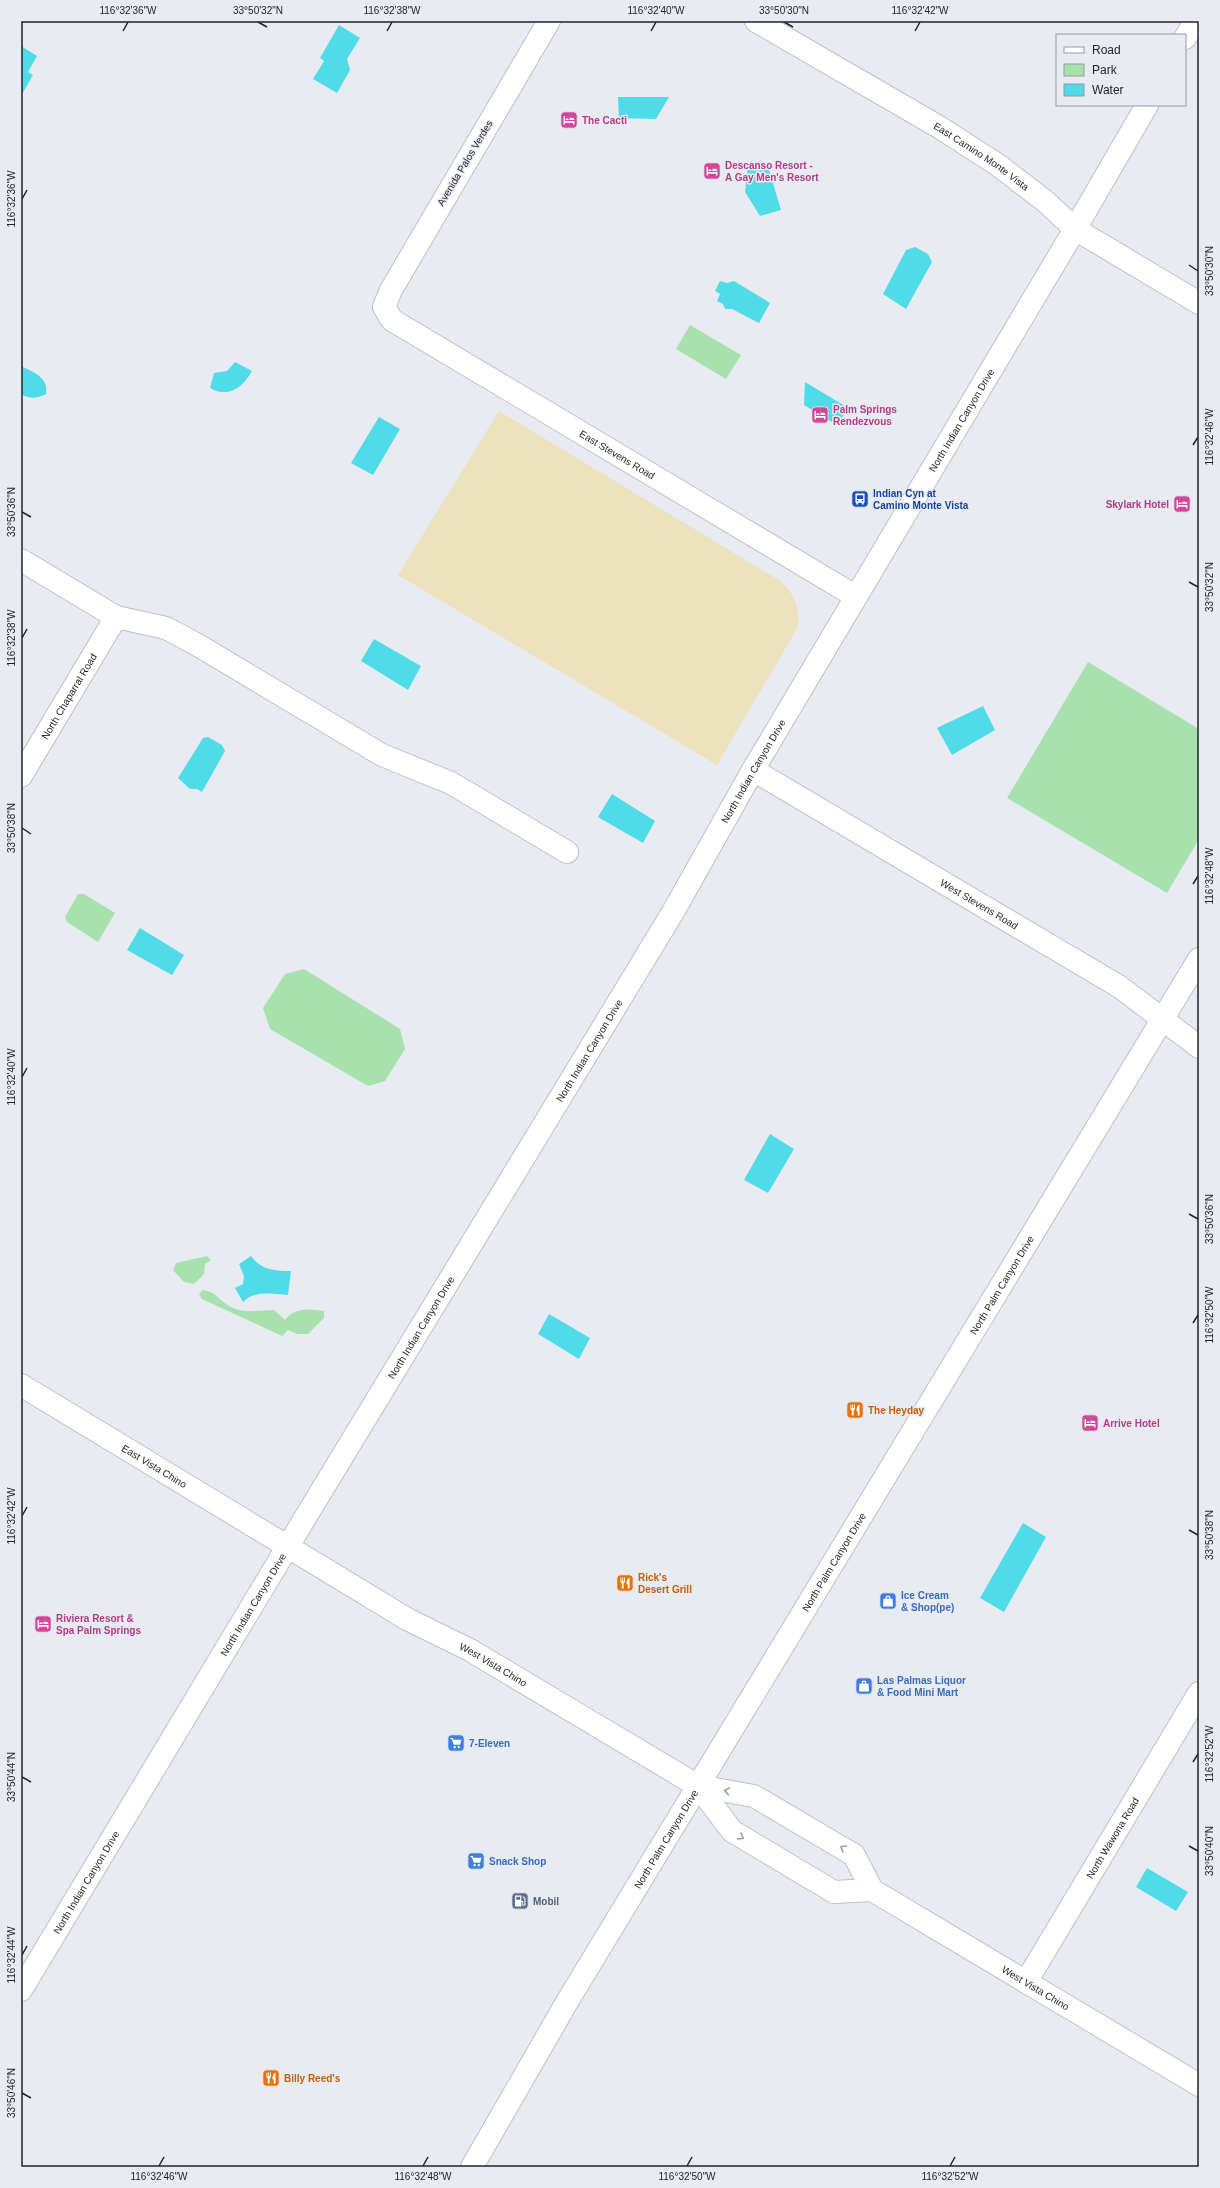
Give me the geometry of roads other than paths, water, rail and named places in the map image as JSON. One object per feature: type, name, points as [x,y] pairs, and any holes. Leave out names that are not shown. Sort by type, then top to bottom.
[{"type":"main road","name":"Avenida Palos Verdes","points":[[384,307],[390,290],[550,21]]},
{"type":"main road","name":"East Camino Monte Vista","points":[[756,21],[940,127],[998,165],[1045,201],[1075,229],[1199,303]]},
{"type":"main road","points":[[1186,36],[1195,21]]},
{"type":"main road","name":"North Indian Canyon Drive","points":[[21,1990],[288,1546],[669,919],[753,770],[1075,229],[1146,106]]},
{"type":"main road","name":"East Stevens Road","points":[[384,307],[392,320],[856,596]]},
{"type":"main road","points":[[21,560],[116,617],[152,624],[180,635],[382,755],[451,783],[567,852]]},
{"type":"main road","name":"North Chaparral Road","points":[[21,776],[116,617]]},
{"type":"main road","name":"West Stevens Road","points":[[753,770],[1120,987],[1199,1047]]},
{"type":"main road","name":"North Palm Canyon Drive","points":[[472,2167],[567,2002],[1199,959]]},
{"type":"main road","name":"East Vista Chino","points":[[21,1385],[288,1546]]},
{"type":"main road","name":"West Vista Chino","points":[[288,1546],[407,1619],[470,1650],[698,1786],[754,1796],[854,1855],[872,1890],[1199,2085]]},
{"type":"main road","name":"North Wawona Road","points":[[1026,1982],[1199,1693]]},
{"type":"main road","name":"West Vista Chino","points":[[698,1786],[732,1831],[834,1892],[872,1890]]},
{"type":"water","points":[[339,25],[360,38],[347,59],[350,70],[337,93],[313,79],[324,61],[320,58]]},
{"type":"water","points":[[21,46],[37,56],[28,72],[33,75],[21,96]]},
{"type":"water","points":[[618,97],[669,97],[656,119],[619,118]]},
{"type":"water","points":[[767,163],[781,210],[760,216],[745,192],[748,164]]},
{"type":"water","points":[[915,247],[928,254],[932,262],[906,309],[883,294],[906,250]]},
{"type":"water","points":[[720,281],[727,283],[734,281],[770,303],[759,323],[732,309],[725,309],[723,304],[717,301],[720,294],[715,291]]},
{"type":"water","points":[[235,362],[252,371],[244,382],[235,390],[229,392],[217,391],[210,388],[214,373],[227,371]]},
{"type":"water","points":[[21,366],[40,376],[45,384],[46,394],[33,398],[21,394]]},
{"type":"water","points":[[805,382],[845,406],[846,411],[837,425],[804,405]]},
{"type":"water","points":[[379,417],[400,429],[373,475],[351,463]]},
{"type":"water","points":[[374,639],[421,666],[408,690],[361,661]]},
{"type":"water","points":[[983,706],[995,730],[952,755],[937,728]]},
{"type":"water","points":[[208,737],[222,745],[225,751],[202,792],[197,789],[190,789],[178,778],[203,738]]},
{"type":"water","points":[[612,794],[655,821],[643,843],[598,817]]},
{"type":"water","points":[[140,928],[184,955],[172,975],[127,950]]},
{"type":"water","points":[[770,1134],[794,1149],[768,1193],[744,1180]]},
{"type":"water","points":[[251,1256],[259,1264],[269,1269],[291,1271],[288,1295],[258,1294],[243,1302],[235,1288],[243,1284],[244,1276],[239,1264]]},
{"type":"water","points":[[549,1314],[590,1338],[579,1359],[538,1334]]},
{"type":"water","points":[[1023,1523],[1046,1537],[1004,1612],[980,1598]]},
{"type":"water","points":[[1147,1868],[1188,1892],[1176,1911],[1136,1887]]},
{"type":"place","name":"The Cacti","points":[[569,120]]},
{"type":"place","name":"Descanso Resort - A Gay Men's Resort","points":[[712,171]]},
{"type":"place","name":"Palm Springs Rendezvous","points":[[820,415]]},
{"type":"place","name":"Indian Cyn at Camino Monte Vista","points":[[860,499]]},
{"type":"place","name":"Skylark Hotel","points":[[1182,504]]},
{"type":"place","name":"The Heyday","points":[[855,1410]]},
{"type":"place","name":"Arrive Hotel","points":[[1090,1423]]},
{"type":"place","name":"Rick's Desert Grill","points":[[625,1583]]},
{"type":"place","name":"Ice Cream & Shop(pe)","points":[[888,1601]]},
{"type":"place","name":"Riviera Resort & Spa Palm Springs","points":[[43,1624]]},
{"type":"place","name":"Las Palmas Liquor & Food Mini Mart","points":[[864,1686]]},
{"type":"place","name":"7-Eleven","points":[[456,1743]]},
{"type":"place","name":"Snack Shop","points":[[476,1861]]},
{"type":"place","name":"Mobil","points":[[520,1901]]},
{"type":"place","name":"Billy Reed's","points":[[271,2078]]}]
